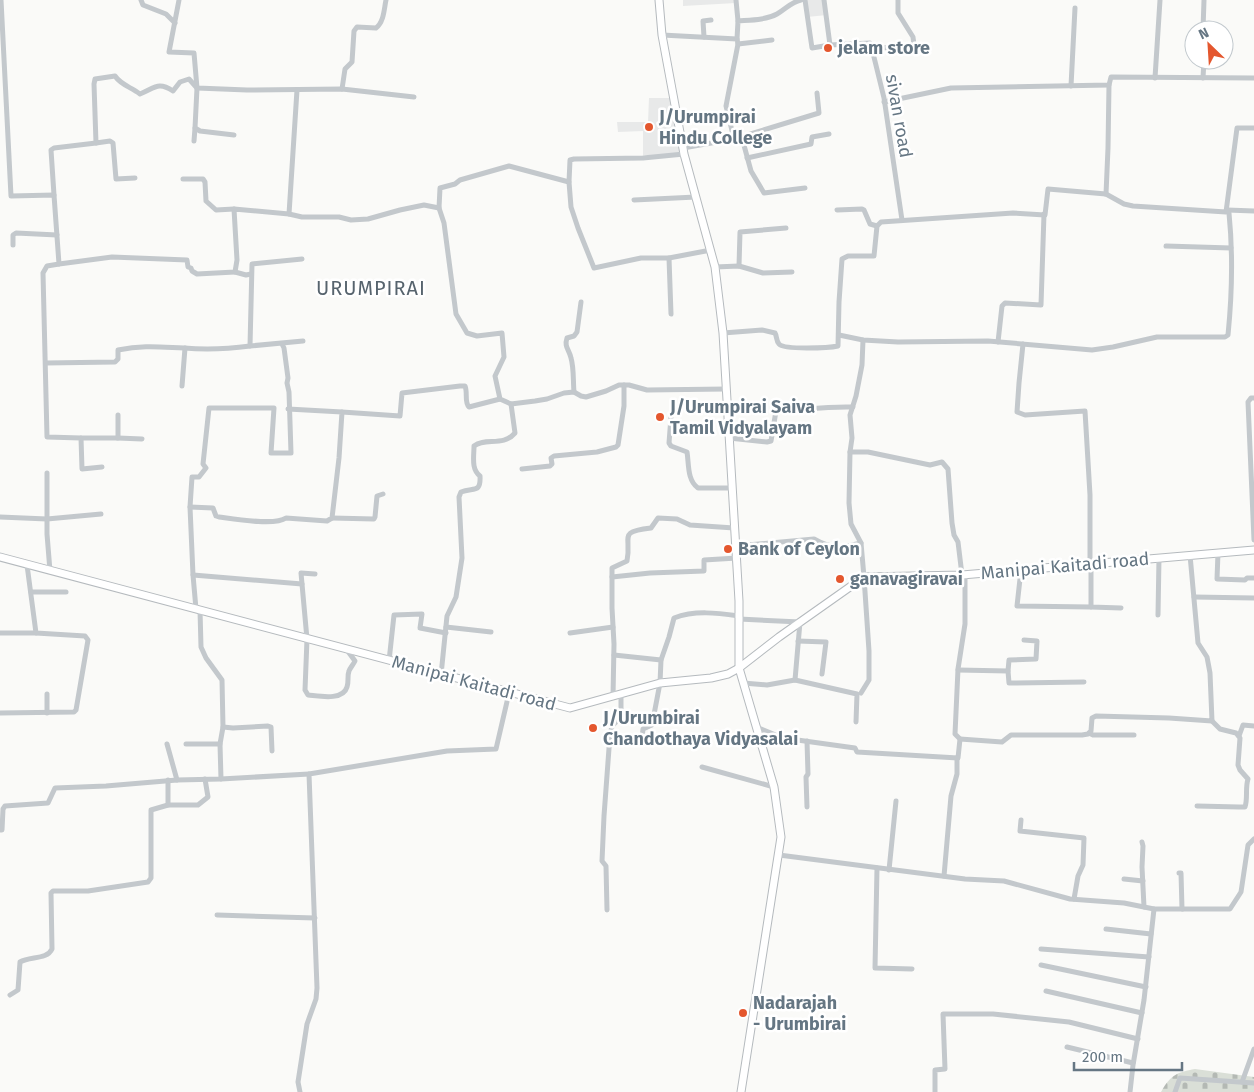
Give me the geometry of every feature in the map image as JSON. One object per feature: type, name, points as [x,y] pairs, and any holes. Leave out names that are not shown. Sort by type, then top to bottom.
[{"type":"main road","points":[[659,0],[662,35],[683,151],[715,267],[723,333],[737,558],[739,668],[774,787],[782,838],[741,1092]]},
{"type":"main road","name":"Manipai Kaitadi road","points":[[0,558],[570,708],[660,683],[718,677],[739,668],[864,577],[964,575],[1254,550]]},
{"type":"street","points":[[1,0],[2,50],[11,196],[54,194]]},
{"type":"street","points":[[141,0],[143,5],[166,14],[175,23]]},
{"type":"street","points":[[179,0],[169,52],[194,53],[197,88],[194,141]]},
{"type":"street","points":[[342,89],[345,69],[352,62],[354,31],[357,27],[379,27],[386,0]]},
{"type":"street","points":[[734,139],[726,106],[738,41],[736,0]]},
{"type":"street","points":[[738,21],[776,15],[793,1],[803,0],[812,48],[870,43],[872,49]]},
{"type":"street","points":[[824,0],[830,45]]},
{"type":"street","name":"sivan road","points":[[898,0],[898,13],[913,37],[914,45],[872,49],[884,102],[902,220]]},
{"type":"street","points":[[1155,78],[1160,0]]},
{"type":"street","points":[[1203,20],[1204,0]]},
{"type":"street","points":[[1071,86],[1075,8]]},
{"type":"street","points":[[695,21],[711,20]]},
{"type":"street","points":[[703,21],[704,37]]},
{"type":"street","points":[[662,35],[738,41],[772,40]]},
{"type":"street","points":[[1203,70],[1203,78]]},
{"type":"street","points":[[96,143],[95,79],[115,76],[119,82],[132,87],[140,94],[158,85],[164,85],[173,91],[180,82],[188,79],[197,88],[342,89],[414,97]]},
{"type":"street","points":[[1106,194],[1108,85],[1111,76],[1254,78]]},
{"type":"street","points":[[884,102],[951,88],[1108,85]]},
{"type":"street","points":[[289,214],[297,90]]},
{"type":"street","points":[[817,93],[819,113]]},
{"type":"street","points":[[710,250],[669,258],[641,258],[594,268],[571,207],[570,160],[643,158],[683,151],[742,138],[826,112]]},
{"type":"street","points":[[195,128],[200,131],[234,135]]},
{"type":"street","points":[[839,335],[863,340],[998,342],[1092,350],[1157,337],[1225,337],[1228,335],[1230,316],[1231,248],[1229,213],[1227,211],[1234,138],[1237,128],[1254,128]]},
{"type":"street","points":[[747,158],[811,144],[812,137],[829,134]]},
{"type":"street","points":[[742,138],[752,171],[764,192],[805,188]]},
{"type":"street","points":[[59,264],[51,150],[54,148],[110,141],[113,143],[116,179],[135,178]]},
{"type":"street","points":[[500,399],[495,376],[504,357],[504,335],[500,332],[477,336],[467,333],[458,321],[444,223],[439,208],[440,188],[455,184],[460,180],[509,166],[569,182]]},
{"type":"street","points":[[183,179],[203,179],[206,182],[206,201],[216,210],[234,209],[302,217],[339,217],[351,220],[368,219],[424,204],[439,208]]},
{"type":"street","points":[[998,342],[1002,306],[1005,303],[1041,305],[1044,214],[1048,189],[1106,194],[1124,204],[1133,206],[1212,212],[1254,211]]},
{"type":"street","points":[[634,200],[696,197]]},
{"type":"street","points":[[234,209],[237,260],[235,272]]},
{"type":"street","points":[[837,210],[862,209],[870,224],[877,226]]},
{"type":"street","points":[[723,333],[762,330],[775,333],[780,346],[791,348],[831,348],[838,346],[842,259],[848,256],[874,256],[877,226],[881,222],[1014,213],[1044,214]]},
{"type":"street","points":[[740,266],[740,232],[786,228]]},
{"type":"street","points":[[13,244],[13,235],[16,233],[57,235]]},
{"type":"street","points":[[1166,246],[1231,248]]},
{"type":"street","points":[[142,439],[47,437],[43,273],[47,266],[112,258],[187,260],[188,267],[197,274],[235,272],[246,275],[251,274]]},
{"type":"street","points":[[669,258],[671,314]]},
{"type":"street","points":[[250,346],[252,264],[302,259]]},
{"type":"street","points":[[715,267],[740,266],[762,273],[792,272]]},
{"type":"street","points":[[574,392],[570,356],[565,344],[567,338],[574,336],[577,332],[581,302]]},
{"type":"street","points":[[861,693],[869,680],[866,592],[860,543],[851,524],[850,452],[852,438],[850,415],[862,365],[863,340]]},
{"type":"street","points":[[46,363],[115,362],[118,359],[118,350],[135,346],[228,349],[304,341]]},
{"type":"street","points":[[221,779],[222,680],[206,658],[201,647],[193,575],[190,507],[192,477],[200,477],[206,468],[203,464],[209,408],[222,410],[274,408],[271,453],[291,453],[288,378],[282,344]]},
{"type":"street","points":[[1023,344],[1018,383],[1018,412],[1025,415],[1085,411],[1090,495],[1091,607]]},
{"type":"street","points":[[182,386],[185,348]]},
{"type":"street","points":[[288,409],[400,416],[402,393],[460,386],[465,386],[467,392],[466,402],[469,407],[500,399],[511,404],[536,401],[574,392],[586,397],[619,385],[630,385],[647,390],[726,389]]},
{"type":"street","points":[[522,469],[550,466],[552,464],[551,458],[554,456],[597,452],[616,447],[618,445],[624,406],[624,385]]},
{"type":"street","points":[[1254,398],[1250,398],[1248,402],[1254,540]]},
{"type":"street","points":[[441,675],[449,611],[456,596],[462,558],[459,497],[461,492],[478,488],[480,483],[480,476],[475,472],[474,468],[474,446],[480,443],[497,442],[512,436],[516,432],[511,404]]},
{"type":"street","points":[[729,438],[770,441],[776,411],[814,409],[826,406],[853,407]]},
{"type":"street","points":[[332,518],[342,412]]},
{"type":"street","points":[[118,416],[118,438]]},
{"type":"street","points":[[671,417],[669,443],[671,446],[687,452],[693,485],[698,488],[732,488]]},
{"type":"street","points":[[82,438],[82,469],[102,467]]},
{"type":"street","points":[[850,452],[868,452],[930,465],[942,462],[948,469],[952,523],[954,535],[958,542],[964,575],[965,624],[958,670],[955,734],[960,739],[1002,742],[1011,736],[1082,735],[1089,733],[1134,736]]},
{"type":"street","points":[[47,473],[50,571]]},
{"type":"street","points":[[190,507],[213,508],[216,516],[219,517],[259,521],[282,521],[286,518],[327,521],[332,518],[374,519],[377,496],[384,494]]},
{"type":"street","points":[[0,517],[47,519],[101,514]]},
{"type":"street","points":[[613,696],[613,566],[627,560],[627,538],[629,533],[633,530],[651,528],[658,518],[677,518],[690,525],[734,528]]},
{"type":"street","points":[[736,546],[814,540],[824,545],[835,547],[860,543]]},
{"type":"street","points":[[1218,552],[1217,578],[1245,580],[1247,578],[1254,578]]},
{"type":"street","points":[[1190,555],[1198,643],[1207,657],[1210,673],[1212,721]]},
{"type":"street","points":[[612,577],[650,573],[704,571],[704,560],[737,558]]},
{"type":"street","points":[[1158,615],[1159,558]]},
{"type":"street","points":[[27,565],[36,633]]},
{"type":"street","points":[[1021,570],[1017,606],[1121,608]]},
{"type":"street","points":[[315,574],[301,573],[306,639],[305,690],[308,695],[336,696],[342,695],[346,691],[348,672],[354,661],[347,650]]},
{"type":"street","points":[[193,575],[302,584]]},
{"type":"street","points":[[31,592],[66,592]]},
{"type":"street","points":[[1194,597],[1254,598]]},
{"type":"street","points":[[642,738],[643,729],[652,726],[660,683],[661,660],[670,637],[674,618],[683,614],[709,612],[739,617],[800,622],[795,680]]},
{"type":"street","points":[[390,661],[394,615],[422,614],[420,628],[491,632]]},
{"type":"street","points":[[570,633],[612,627]]},
{"type":"street","points":[[0,633],[85,636],[88,640],[76,710],[74,712],[0,713]]},
{"type":"street","points":[[1024,640],[1037,641],[1036,659],[1009,660],[1009,683],[1084,682]]},
{"type":"street","points":[[798,641],[826,642],[822,674]]},
{"type":"street","points":[[614,655],[661,660]]},
{"type":"street","points":[[958,670],[1008,671]]},
{"type":"street","points":[[743,683],[767,685],[795,680],[857,694],[856,722]]},
{"type":"street","points":[[0,830],[2,830],[3,809],[5,806],[48,803],[55,788],[106,786],[168,780],[205,780],[309,774],[446,751],[496,749],[510,692]]},
{"type":"street","points":[[47,694],[47,713]]},
{"type":"street","points":[[607,910],[606,866],[602,861],[603,824],[610,735],[612,726],[621,717],[621,694]]},
{"type":"street","points":[[1089,733],[1092,718],[1096,716],[1212,721],[1220,729],[1236,733],[1239,736]]},
{"type":"street","points":[[1197,806],[1244,807],[1251,780],[1240,770],[1238,765],[1239,736],[1243,724],[1254,726]]},
{"type":"street","points":[[223,727],[271,727],[272,751]]},
{"type":"street","points":[[756,727],[783,738],[835,744],[855,748],[857,752],[957,758]]},
{"type":"street","points":[[944,876],[951,796],[957,774],[960,739]]},
{"type":"street","points":[[807,807],[808,741]]},
{"type":"street","points":[[167,744],[177,780]]},
{"type":"street","points":[[186,744],[220,744]]},
{"type":"street","points":[[702,767],[774,787]]},
{"type":"street","points":[[300,1092],[298,1082],[307,1024],[316,999],[317,988],[309,774]]},
{"type":"street","points":[[168,780],[168,805]]},
{"type":"street","points":[[10,996],[18,990],[20,962],[44,956],[50,953],[52,949],[51,893],[112,888],[148,882],[151,878],[152,810],[168,805],[201,804],[208,797],[205,780]]},
{"type":"street","points":[[889,870],[896,801]]},
{"type":"street","points":[[1021,820],[1020,831],[1084,838],[1083,865],[1078,876],[1074,899]]},
{"type":"street","points":[[779,855],[965,879],[1004,881],[1074,899],[1124,903],[1154,909],[1230,909],[1241,892],[1248,845],[1254,838]]},
{"type":"street","points":[[1142,842],[1144,907]]},
{"type":"street","points":[[877,868],[875,968],[912,969]]},
{"type":"street","points":[[1179,873],[1182,873],[1182,909]]},
{"type":"street","points":[[1124,880],[1143,881]]},
{"type":"street","points":[[1130,1092],[1146,987],[1154,909]]},
{"type":"street","points":[[218,915],[315,918]]},
{"type":"street","points":[[1106,930],[1151,934]]},
{"type":"street","points":[[1041,949],[1149,957]]},
{"type":"street","points":[[1041,965],[1146,987]]},
{"type":"street","points":[[1046,991],[1142,1013]]},
{"type":"street","points":[[935,1092],[935,1070],[945,1070],[943,1014],[994,1014],[1070,1022],[1138,1039]]},
{"type":"street","points":[[1067,1047],[1133,1063]]},
{"type":"street","points":[[1242,1082],[1254,1049]]},
{"type":"street","points":[[1175,1092],[1180,1078],[1254,1083]]},
{"type":"shaded area","points":[[683,0],[736,0],[736,3],[683,6]]},
{"type":"shaded area","points":[[805,0],[824,0],[827,15],[807,17]]},
{"type":"shaded area","name":"J/Urumpirai Hindu College","points":[[649,98],[675,98],[688,155],[643,155],[643,131],[618,132],[617,122],[648,122]]},
{"type":"green space","points":[[1195,1069],[1254,1077],[1254,1092],[1161,1092],[1175,1075]]},
{"type":"place","name":"jelam store","points":[[828,48]]},
{"type":"place","name":"J/Urumpirai Hindu College","points":[[649,127]]},
{"type":"place","name":"J/Urumpirai Saiva Tamil Vidyalayam","points":[[660,417]]},
{"type":"place","name":"Bank of Ceylon","points":[[728,549]]},
{"type":"place","name":"ganavagiravai","points":[[840,579]]},
{"type":"place","name":"J/Urumbirai Chandothaya Vidyasalai","points":[[593,728]]},
{"type":"place","name":"Nadarajah - Urumbirai","points":[[743,1013]]},
{"type":"district","name":"URUMPIRAI","points":[[371,288]]}]
